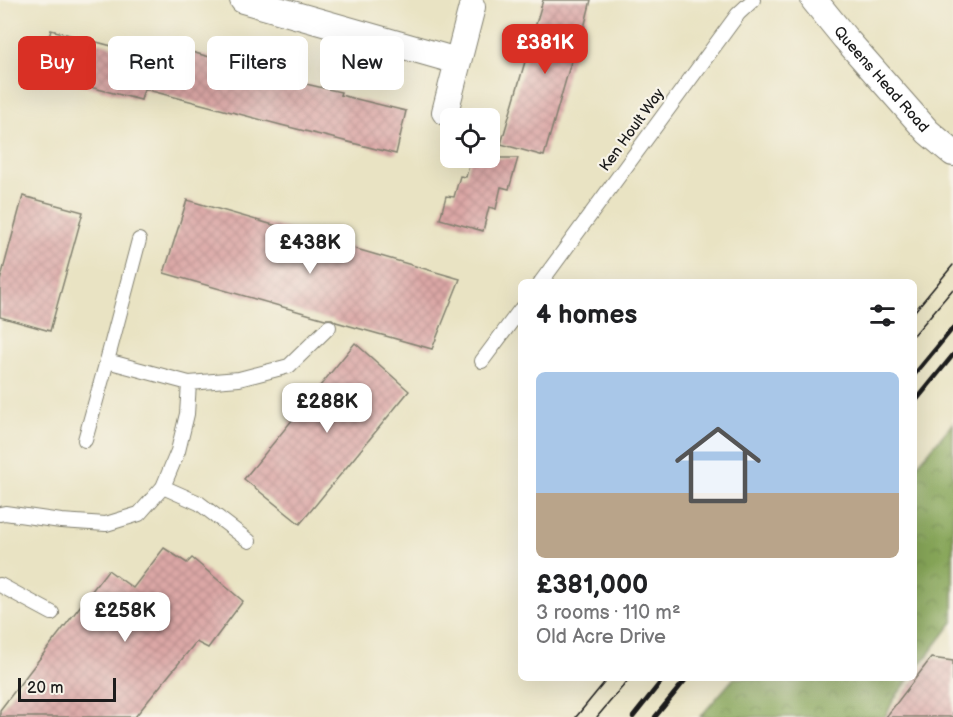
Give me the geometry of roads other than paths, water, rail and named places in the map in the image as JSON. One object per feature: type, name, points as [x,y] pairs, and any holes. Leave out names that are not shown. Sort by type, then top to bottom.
[{"type":"street","points":[[243,0],[457,61]]},
{"type":"street","name":"Queens Head Road","points":[[814,0],[928,132],[953,153]]},
{"type":"street","points":[[445,108],[473,4]]},
{"type":"lane","name":"Ken Hoult Way","points":[[543,279],[738,14],[753,0]]},
{"type":"lane","points":[[85,440],[139,240]]},
{"type":"lane","points":[[482,361],[518,312]]},
{"type":"lane","points":[[107,361],[189,383],[238,379],[289,366],[329,327]]},
{"type":"lane","points":[[0,514],[105,524],[139,514],[163,487],[178,451],[187,414],[189,383]]},
{"type":"lane","points":[[163,487],[199,503],[249,541]]},
{"type":"lane","points":[[0,585],[52,613]]},
{"type":"tram line","points":[[917,308],[953,265]]},
{"type":"tram line","points":[[917,331],[953,289]]},
{"type":"tram line","points":[[576,717],[606,681]]},
{"type":"tram line","points":[[597,717],[627,681]]},
{"type":"railway","points":[[917,371],[953,328]]},
{"type":"railway","points":[[917,399],[953,355]]},
{"type":"railway","points":[[633,717],[662,681]]},
{"type":"railway","points":[[655,717],[685,681]]}]
